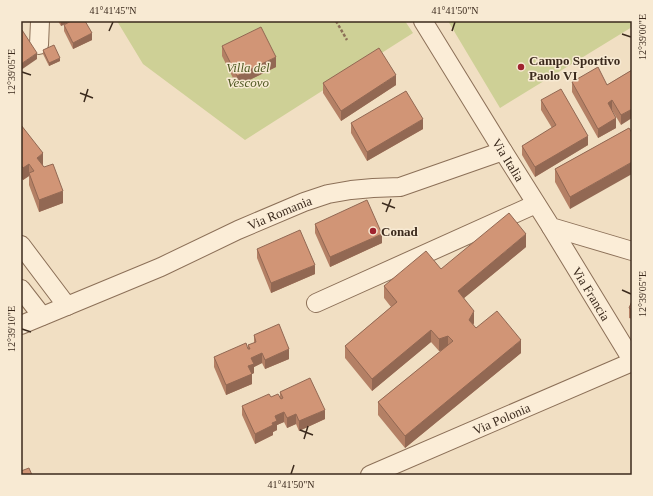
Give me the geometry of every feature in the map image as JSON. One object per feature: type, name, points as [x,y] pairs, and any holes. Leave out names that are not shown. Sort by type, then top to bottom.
[{"type":"street","points":[[39,45],[40,21]]},
{"type":"street","name":"Via Italia","points":[[423,21],[536,204],[552,227]]},
{"type":"street","name":"Via Romania","points":[[21,325],[161,268],[238,230],[304,202],[328,194],[351,190],[400,187],[503,151]]},
{"type":"street","points":[[316,303],[536,204]]},
{"type":"street","points":[[552,227],[632,251]]},
{"type":"street","name":"Via Francia","points":[[552,227],[632,361]]},
{"type":"street","points":[[21,245],[67,306]]},
{"type":"street","points":[[22,294],[42,316]]},
{"type":"street","name":"Via Polonia","points":[[370,475],[632,361]]},
{"type":"path","points":[[336,21],[347,40]]},
{"type":"green space","name":"Villa del Vescovo","points":[[117,21],[405,21],[413,33],[245,140],[143,64]]},
{"type":"green space","name":"Campo Sportivo Paolo VI","points":[[448,21],[632,21],[632,27],[500,108]]},
{"type":"building","points":[[71,21],[85,21],[92,33],[73,43],[64,25]]},
{"type":"building","points":[[261,27],[276,57],[237,76],[222,46]]},
{"type":"building","points":[[22,30],[37,53],[21,64],[21,31]]},
{"type":"building","points":[[54,45],[60,58],[49,63],[43,50]]},
{"type":"building","points":[[379,48],[396,75],[341,111],[323,83]]},
{"type":"building","points":[[598,67],[607,85],[632,70],[632,109],[621,115],[612,100],[608,103],[616,118],[598,129],[572,82]]},
{"type":"building","points":[[561,89],[588,136],[535,167],[522,146],[556,125],[541,100]]},
{"type":"building","points":[[406,91],[423,119],[367,152],[351,123]]},
{"type":"building","points":[[21,125],[43,153],[37,158],[44,167],[53,164],[63,191],[39,200],[29,173],[34,171],[29,164],[23,168],[21,165]]},
{"type":"building","points":[[629,128],[632,133],[632,162],[570,197],[555,169]]},
{"type":"building","points":[[367,200],[382,234],[330,257],[315,224]]},
{"type":"building","points":[[509,213],[526,234],[458,291],[474,311],[469,320],[476,328],[497,311],[521,340],[405,436],[378,402],[453,341],[448,336],[439,339],[431,330],[372,379],[345,346],[397,302],[384,286],[426,251],[441,269]]},
{"type":"building","points":[[300,230],[315,265],[271,283],[257,249]]},
{"type":"building","points":[[632,301],[632,310],[629,308]]},
{"type":"building","points":[[279,324],[289,349],[265,360],[262,353],[251,358],[254,364],[248,366],[252,374],[226,385],[214,357],[246,343],[248,349],[250,349],[248,345],[256,342],[254,335]]},
{"type":"building","points":[[310,378],[325,410],[299,421],[296,414],[287,418],[284,412],[275,416],[277,421],[272,423],[273,425],[255,434],[242,406],[269,394],[271,397],[278,394],[281,399],[283,398],[280,392]]},
{"type":"building","points":[[29,468],[32,475],[21,475],[21,471]]},
{"type":"place","name":"Campo Sportivo Paolo VI","points":[[521,67]]},
{"type":"place","name":"Conad","points":[[373,231]]}]
